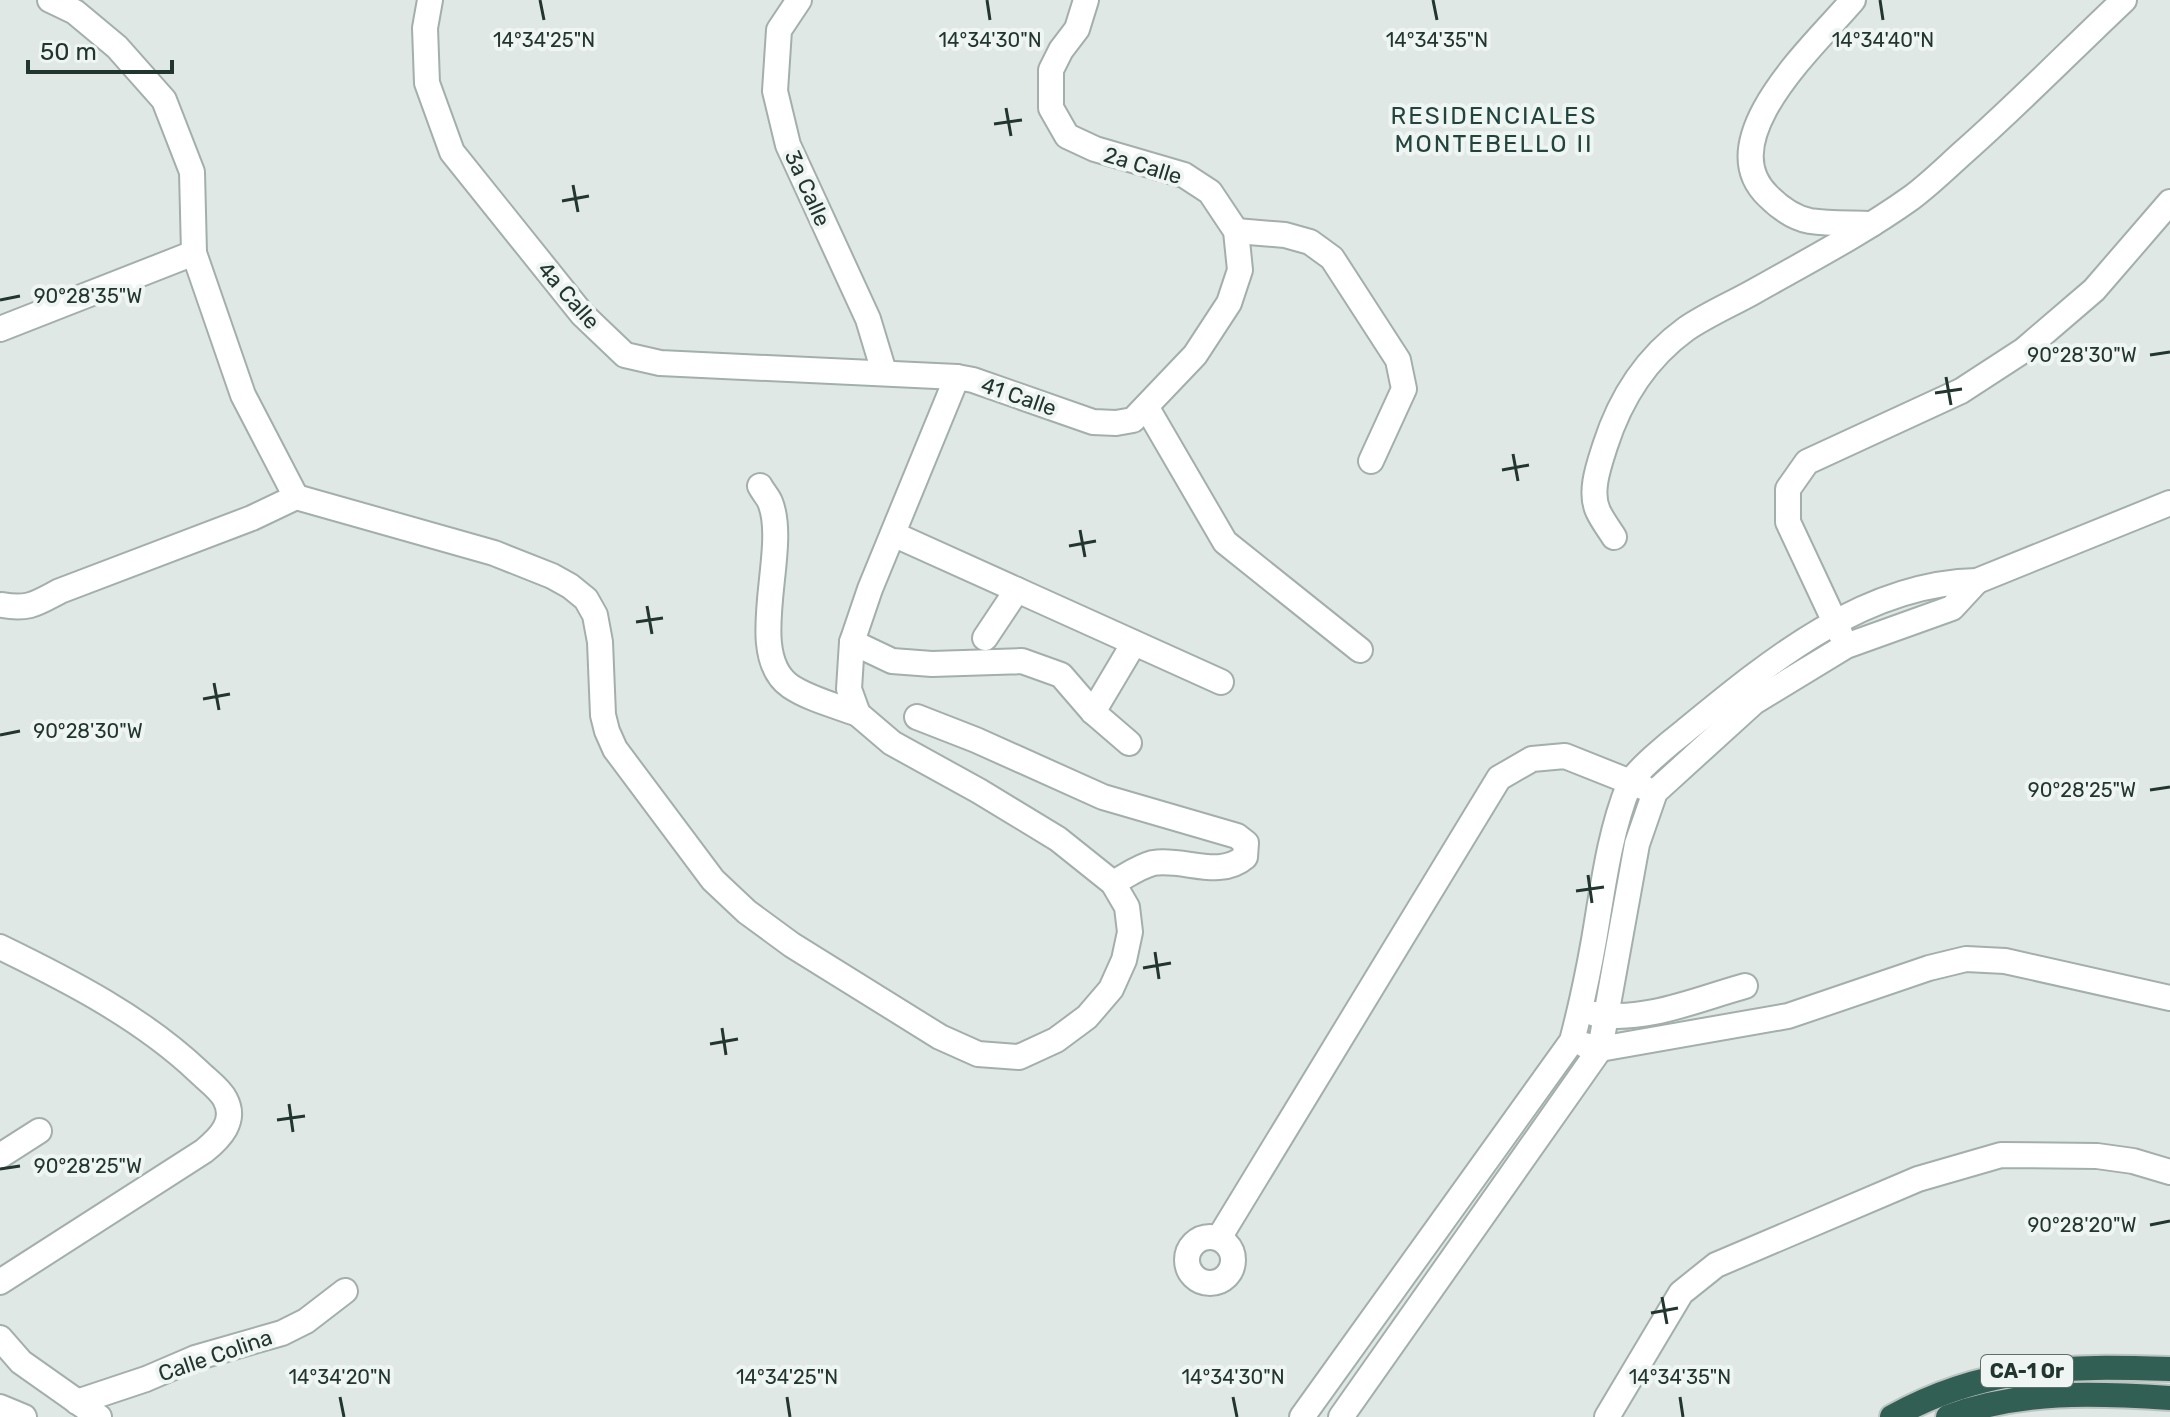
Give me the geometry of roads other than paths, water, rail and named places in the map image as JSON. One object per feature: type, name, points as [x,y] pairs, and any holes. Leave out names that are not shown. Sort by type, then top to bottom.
[{"type":"highway","name":"CA-1 Or","points":[[1892,1417],[1945,1390],[1993,1376],[2085,1367],[2170,1369]]},
{"type":"highway","name":"CA-1 Or","points":[[1948,1417],[2011,1399],[2050,1394],[2170,1398]]},
{"type":"street","points":[[50,0],[75,12],[117,47],[164,100],[192,172],[194,253],[243,395],[296,497]]},
{"type":"street","name":"4a Calle","points":[[430,0],[425,28],[427,83],[452,152],[582,314],[625,355],[660,363],[884,372]]},
{"type":"street","name":"3a Calle","points":[[799,0],[779,30],[775,91],[788,145],[868,319],[884,372]]},
{"type":"street","name":"2a Calle","points":[[1086,0],[1077,29],[1051,70],[1051,108],[1067,136],[1095,149],[1184,175],[1210,192],[1236,231],[1240,270],[1229,303],[1195,355],[1147,408]]},
{"type":"street","points":[[1853,0],[1797,63],[1761,116],[1752,141],[1750,166],[1760,188],[1794,216],[1810,221],[1872,224]]},
{"type":"street","points":[[1614,537],[1598,511],[1595,488],[1610,429],[1641,372],[1660,351],[1687,329],[1872,224],[1914,196],[1983,135],[2124,0]]},
{"type":"street","points":[[1846,646],[1788,522],[1788,489],[1807,462],[1961,391],[2024,350],[2094,290],[2170,202]]},
{"type":"street","points":[[1236,231],[1285,235],[1310,242],[1332,258],[1398,360],[1404,389],[1371,461]]},
{"type":"street","points":[[0,329],[194,253]]},
{"type":"street","name":"41 Calle","points":[[884,372],[973,380],[1093,422],[1133,420],[1147,408]]},
{"type":"street","points":[[858,714],[849,689],[852,642],[957,377]]},
{"type":"street","points":[[1147,408],[1225,542],[1360,650]]},
{"type":"street","points":[[2,605],[34,605],[60,591],[252,518],[296,497],[494,553],[552,576],[586,599],[595,615],[603,715],[615,749],[713,880],[747,912],[792,945],[940,1037],[978,1054],[1019,1057],[1056,1040],[1087,1017],[1111,989],[1124,960],[1130,932],[1127,907],[1113,883],[1058,839],[892,743],[858,714],[790,686],[776,671],[768,623],[774,534],[771,504],[760,486]]},
{"type":"street","points":[[1302,1417],[1572,1041],[1605,867],[1630,782],[1670,743],[1741,685],[1835,621],[1922,586],[1948,581],[1977,581],[2170,503]]},
{"type":"street","points":[[893,534],[1221,682]]},
{"type":"street","points":[[1341,1417],[1600,1049],[1637,844],[1655,792],[1754,702],[1846,646],[1952,608],[1977,581]]},
{"type":"street","points":[[985,638],[1017,590]]},
{"type":"street","points":[[852,642],[892,661],[932,664],[1022,661],[1061,675],[1093,712],[1129,743]]},
{"type":"street","points":[[1093,712],[1134,643]]},
{"type":"street","points":[[917,717],[1103,797],[1237,836],[1246,843],[1245,857],[1233,867],[1172,862],[1150,864],[1113,883]]},
{"type":"street","points":[[1219,1238],[1499,778],[1532,759],[1565,756],[1655,792]]},
{"type":"street","points":[[0,947],[106,1003],[181,1055],[225,1099],[229,1113],[222,1137],[204,1151],[0,1282]]},
{"type":"street","points":[[1572,1041],[1600,1049],[1788,1016],[1929,968],[1966,959],[2005,961],[2170,998]]},
{"type":"street","points":[[1579,1011],[1607,1016],[1650,1012],[1745,986]]},
{"type":"street","points":[[0,1156],[39,1131]]},
{"type":"street","points":[[1607,1417],[1681,1293],[1716,1265],[1918,1179],[2001,1155],[2097,1156],[2133,1161],[2170,1172]]},
{"type":"street","name":"Calle Colina","points":[[77,1402],[146,1379],[195,1358],[282,1333],[306,1321],[345,1291]]},
{"type":"street","points":[[0,1338],[21,1362],[99,1417]]},
{"type":"street","points":[[0,1407],[24,1417]]},
{"type":"district","name":"RESIDENCIALES MONTEBELLO II","points":[[1494,130]]}]
